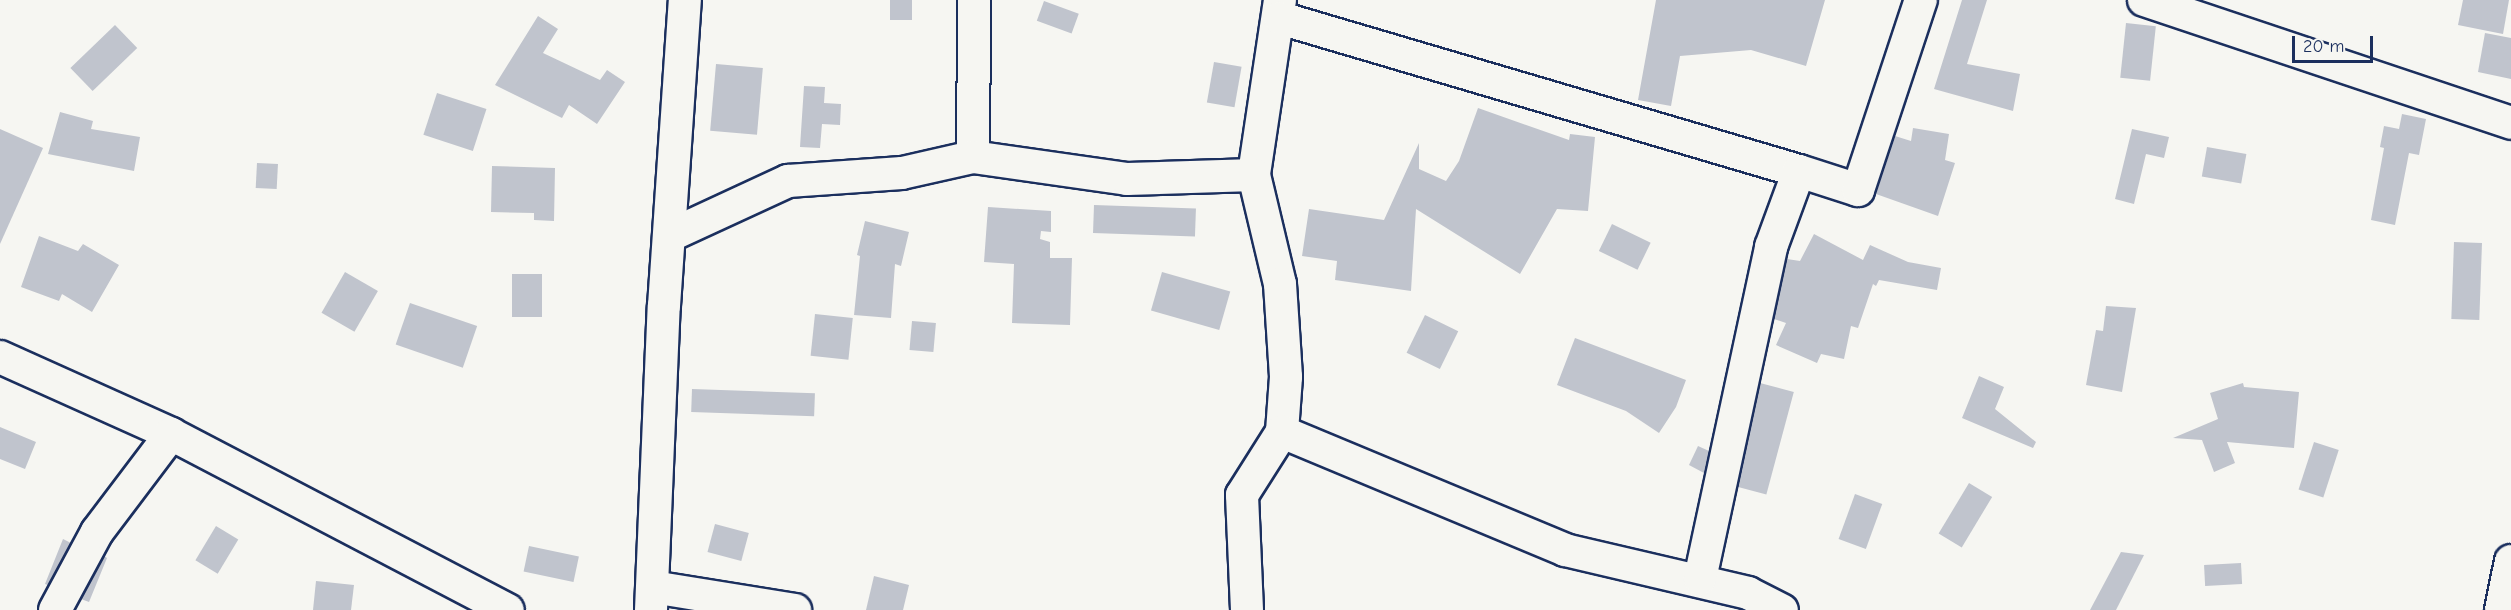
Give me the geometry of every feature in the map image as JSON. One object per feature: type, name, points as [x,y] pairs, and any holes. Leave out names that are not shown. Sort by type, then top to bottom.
[{"type":"street","points":[[685,0],[671,235],[664,306],[652,598],[795,610]]},
{"type":"street","points":[[973,157],[974,0]]},
{"type":"street","points":[[1247,610],[1242,495],[1282,432],[1286,377],[1280,284],[1254,175],[1280,9],[1858,190],[1921,0]]},
{"type":"street","points":[[2144,0],[2511,123]]},
{"type":"street","points":[[671,235],[788,181],[902,174],[973,157],[1127,179],[1254,175]]},
{"type":"street","points":[[1700,579],[1771,247],[1799,171]]},
{"type":"street","points":[[0,357],[171,434],[508,610]]},
{"type":"street","points":[[1282,432],[1565,550],[1700,579],[1748,592],[1782,610]]},
{"type":"street","points":[[55,610],[97,532],[171,434]]},
{"type":"street","points":[[2502,610],[2511,561]]},
{"type":"building","points":[[890,0],[912,0],[912,20],[890,20]]},
{"type":"building","points":[[1656,0],[1825,0],[1806,66],[1751,50],[1680,56],[1671,106],[1638,100]]},
{"type":"building","points":[[1962,0],[1987,0],[1967,64],[2020,74],[2013,111],[1934,89]]},
{"type":"building","points":[[2463,0],[2509,0],[2503,34],[2458,25]]},
{"type":"building","points":[[1044,1],[1079,14],[1072,33],[1037,21]]},
{"type":"building","points":[[538,16],[558,29],[543,53],[600,80],[607,70],[625,82],[597,124],[569,105],[562,118],[495,85]]},
{"type":"building","points":[[2126,23],[2156,26],[2150,81],[2120,78]]},
{"type":"building","points":[[115,25],[137,48],[93,91],[70,68]]},
{"type":"building","points":[[2485,33],[2511,38],[2511,79],[2478,72]]},
{"type":"building","points":[[1214,62],[1242,67],[1234,107],[1207,102]]},
{"type":"building","points":[[716,64],[763,68],[757,135],[710,131]]},
{"type":"building","points":[[804,86],[825,87],[824,103],[841,104],[840,125],[822,124],[820,148],[800,147]]},
{"type":"building","points":[[437,93],[486,109],[473,151],[423,135]]},
{"type":"building","points":[[1478,108],[1569,140],[1570,134],[1595,137],[1588,211],[1557,209],[1520,274],[1416,209],[1411,291],[1335,280],[1337,261],[1302,256],[1309,209],[1384,220],[1419,143],[1419,169],[1446,181],[1459,161]]},
{"type":"building","points":[[60,112],[93,121],[91,129],[140,137],[134,171],[48,154]]},
{"type":"building","points":[[2402,114],[2426,119],[2419,155],[2409,153],[2395,225],[2371,220],[2384,148],[2380,147],[2384,126],[2399,129]]},
{"type":"building","points":[[1913,128],[1949,134],[1945,160],[1955,163],[1938,216],[1876,194],[1895,136],[1911,141]]},
{"type":"building","points":[[0,129],[43,148],[0,244]]},
{"type":"building","points":[[2132,129],[2169,137],[2164,158],[2146,154],[2134,204],[2115,199]]},
{"type":"building","points":[[2207,147],[2246,154],[2241,183],[2202,177]]},
{"type":"building","points":[[257,163],[278,164],[277,189],[256,188]]},
{"type":"building","points":[[492,166],[555,168],[554,221],[534,220],[534,213],[491,212]]},
{"type":"building","points":[[1094,205],[1196,209],[1195,237],[1093,233]]},
{"type":"building","points":[[988,207],[1051,211],[1051,232],[1041,231],[1040,239],[1050,242],[1050,258],[1072,258],[1070,325],[1012,323],[1014,264],[984,262]]},
{"type":"building","points":[[865,221],[909,232],[901,266],[895,264],[891,318],[854,315],[860,256],[857,255]]},
{"type":"building","points":[[1612,224],[1651,243],[1637,270],[1599,251]]},
{"type":"building","points":[[1814,234],[1863,260],[1870,245],[1908,262],[1941,268],[1937,290],[1879,280],[1876,286],[1873,284],[1858,328],[1851,326],[1844,359],[1821,354],[1817,363],[1776,345],[1786,323],[1774,319],[1787,259],[1800,261]]},
{"type":"building","points":[[39,236],[78,251],[83,244],[119,265],[92,312],[62,294],[59,301],[21,287]]},
{"type":"building","points":[[2454,242],[2482,243],[2479,320],[2451,319]]},
{"type":"building","points":[[345,272],[378,291],[354,332],[322,313]]},
{"type":"building","points":[[1162,272],[1230,292],[1219,330],[1151,310]]},
{"type":"building","points":[[512,274],[542,274],[542,317],[512,317]]},
{"type":"building","points":[[410,303],[477,326],[463,368],[396,345]]},
{"type":"building","points":[[2106,306],[2136,308],[2122,392],[2086,385],[2096,330],[2103,331]]},
{"type":"building","points":[[815,314],[853,318],[848,360],[811,356]]},
{"type":"building","points":[[1425,315],[1458,331],[1440,369],[1407,353]]},
{"type":"building","points":[[912,321],[936,323],[933,352],[909,350]]},
{"type":"building","points":[[1575,338],[1686,380],[1676,407],[1659,433],[1626,411],[1557,385]]},
{"type":"building","points":[[1979,376],[2004,387],[1995,409],[2036,442],[2033,448],[1962,418]]},
{"type":"building","points":[[1760,383],[1794,392],[1766,494],[1733,485]]},
{"type":"building","points":[[2243,383],[2244,387],[2299,392],[2294,448],[2227,442],[2235,463],[2214,472],[2202,440],[2173,438],[2218,419],[2210,393]]},
{"type":"building","points":[[692,389],[815,393],[814,416],[691,412]]},
{"type":"building","points":[[0,427],[36,442],[25,469],[0,459]]},
{"type":"building","points":[[2314,442],[2339,450],[2323,498],[2299,490]]},
{"type":"building","points":[[1698,446],[1709,451],[1704,473],[1689,465]]},
{"type":"building","points":[[1969,483],[1992,497],[1962,547],[1939,534]]},
{"type":"building","points":[[1855,494],[1882,504],[1866,549],[1839,539]]},
{"type":"building","points":[[715,524],[749,533],[741,561],[707,552]]},
{"type":"building","points":[[216,526],[238,539],[218,574],[195,560]]},
{"type":"building","points":[[63,539],[71,543],[48,585],[45,584]]},
{"type":"building","points":[[529,546],[579,557],[573,582],[524,571]]},
{"type":"building","points":[[2121,552],[2144,555],[2116,610],[2090,610]]},
{"type":"building","points":[[104,556],[107,558],[89,602],[81,599]]},
{"type":"building","points":[[2241,563],[2242,584],[2205,586],[2204,565]]},
{"type":"building","points":[[874,576],[909,585],[903,610],[866,610]]},
{"type":"building","points":[[316,581],[354,585],[351,610],[313,610]]}]
